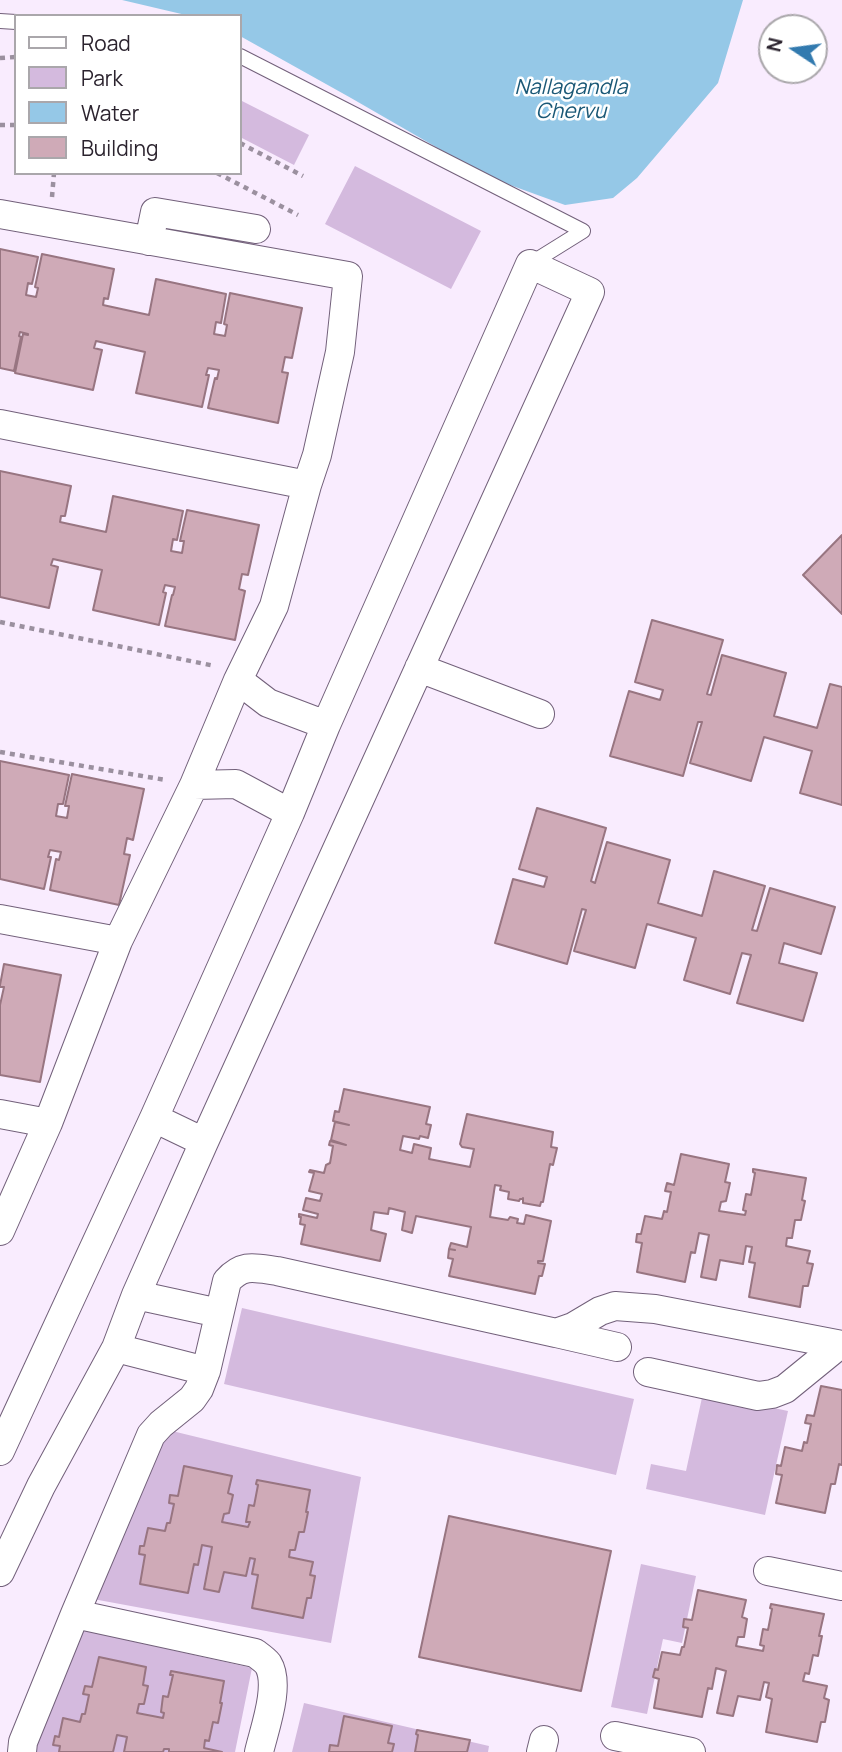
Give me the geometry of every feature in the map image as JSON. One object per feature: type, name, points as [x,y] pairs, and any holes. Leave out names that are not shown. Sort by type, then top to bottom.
[{"type":"street","points":[[149,241],[155,212],[256,229]]},
{"type":"street","points":[[0,214],[348,276],[340,352],[317,455],[274,606],[227,673],[194,785],[118,941],[48,1123],[0,1231]]},
{"type":"street","points":[[0,1572],[41,1486],[116,1348],[136,1295],[204,1142],[590,292],[530,264],[154,1118],[2,1439]]},
{"type":"street","points":[[0,424],[307,485]]},
{"type":"street","points":[[419,668],[540,713]]},
{"type":"street","points":[[227,673],[268,703],[326,725]]},
{"type":"street","points":[[194,785],[236,784],[290,813]]},
{"type":"street","points":[[0,919],[118,941]]},
{"type":"street","points":[[0,1114],[48,1123]]},
{"type":"street","points":[[154,1118],[204,1142]]},
{"type":"street","points":[[22,1752],[23,1741],[151,1435],[192,1399],[199,1389],[206,1371],[227,1281],[235,1272],[245,1268],[277,1271],[617,1347]]},
{"type":"street","points":[[136,1295],[219,1313]]},
{"type":"street","points":[[556,1333],[573,1327],[600,1311],[615,1306],[630,1306],[841,1345]]},
{"type":"street","points":[[648,1372],[758,1396],[785,1389],[841,1345]]},
{"type":"street","points":[[116,1348],[206,1371]]},
{"type":"street","points":[[804,1558],[842,1566]]},
{"type":"street","points":[[768,1571],[842,1586]]},
{"type":"street","points":[[75,1614],[256,1653],[267,1664],[273,1679],[259,1752]]},
{"type":"street","points":[[615,1736],[691,1752]]},
{"type":"lane","points":[[242,57],[583,231],[530,264]]},
{"type":"path","points":[[242,144],[303,176]]},
{"type":"path","points":[[221,175],[298,215]]},
{"type":"path","points":[[0,622],[227,673]]},
{"type":"path","points":[[0,752],[194,785]]},
{"type":"green space","points":[[242,101],[309,135],[294,165],[242,138]]},
{"type":"green space","points":[[355,166],[481,231],[451,289],[325,224]]},
{"type":"green space","points":[[242,1308],[634,1399],[616,1475],[224,1384]]},
{"type":"green space","points":[[703,1393],[788,1411],[765,1515],[646,1489],[651,1464],[686,1471]]},
{"type":"green space","points":[[168,1430],[361,1477],[331,1643],[93,1599]]},
{"type":"green space","points":[[641,1564],[696,1576],[682,1643],[663,1639],[647,1714],[611,1707]]},
{"type":"green space","points":[[83,1630],[252,1668],[235,1752],[33,1752]]},
{"type":"green space","points":[[304,1703],[489,1746],[488,1752],[292,1752]]},
{"type":"water","name":"Nallagandla Chervu","points":[[122,0],[743,0],[718,83],[637,178],[613,198],[565,205],[488,177],[242,37],[242,14],[182,14]]},
{"type":"building","points":[[0,249],[38,257],[32,284],[28,283],[26,295],[36,297],[38,288],[35,287],[42,254],[114,269],[108,299],[104,298],[103,305],[149,315],[156,279],[226,294],[221,323],[216,322],[214,334],[225,336],[227,325],[224,324],[230,293],[302,308],[292,358],[285,357],[282,372],[288,373],[278,423],[208,408],[219,370],[208,368],[202,407],[136,393],[145,352],[96,341],[94,348],[102,350],[93,390],[15,373],[23,334],[28,335],[20,332],[14,371],[0,368]]},
{"type":"building","points":[[0,471],[71,486],[65,516],[61,516],[60,522],[106,532],[113,496],[183,511],[177,540],[173,539],[171,551],[182,553],[184,541],[180,541],[187,510],[259,525],[248,575],[242,574],[239,589],[245,591],[235,640],[165,626],[175,587],[165,585],[163,592],[166,593],[159,625],[93,610],[102,570],[53,559],[51,565],[58,567],[49,608],[0,597]]},
{"type":"building","points":[[842,535],[842,614],[803,575]]},
{"type":"building","points":[[652,620],[723,640],[707,694],[711,695],[722,655],[786,673],[774,716],[817,728],[830,684],[842,687],[842,805],[800,793],[812,751],[764,737],[751,781],[690,763],[702,722],[698,722],[683,776],[610,756],[629,691],[660,700],[663,690],[635,682]]},
{"type":"building","points":[[0,761],[69,775],[63,804],[58,804],[56,816],[67,818],[69,806],[65,806],[72,774],[144,789],[133,840],[127,838],[124,854],[130,855],[119,905],[50,890],[56,859],[59,860],[61,852],[50,850],[44,889],[0,879]]},
{"type":"building","points":[[537,808],[606,828],[591,881],[595,883],[607,842],[670,860],[658,903],[702,916],[714,871],[765,886],[752,930],[757,931],[770,888],[835,907],[821,954],[784,943],[779,963],[817,973],[803,1021],[737,1003],[751,955],[742,953],[730,994],[684,980],[696,938],[647,924],[635,968],[574,951],[586,910],[582,909],[567,964],[495,943],[513,879],[544,887],[547,877],[519,869]]},
{"type":"building","points":[[4,964],[61,975],[40,1082],[0,1075],[0,1005],[4,987],[0,985]]},
{"type":"building","points":[[344,1089],[430,1107],[426,1124],[431,1125],[428,1138],[403,1136],[400,1150],[412,1153],[414,1144],[431,1148],[429,1159],[470,1167],[474,1149],[462,1147],[460,1144],[467,1114],[553,1132],[551,1147],[557,1148],[553,1165],[550,1164],[543,1202],[540,1206],[523,1203],[523,1199],[508,1199],[509,1192],[500,1190],[501,1186],[495,1185],[490,1217],[508,1220],[510,1217],[518,1219],[517,1223],[524,1224],[526,1215],[551,1221],[543,1261],[538,1261],[545,1264],[535,1294],[449,1276],[453,1259],[448,1258],[451,1243],[467,1247],[471,1227],[416,1216],[412,1233],[402,1230],[405,1212],[389,1208],[388,1214],[374,1212],[371,1230],[386,1234],[380,1261],[301,1244],[305,1225],[300,1224],[299,1214],[317,1218],[318,1214],[303,1210],[306,1198],[320,1201],[322,1194],[309,1191],[314,1173],[309,1172],[324,1173],[326,1165],[330,1163],[333,1146],[329,1145],[330,1141],[346,1145],[331,1140],[335,1122],[349,1125],[333,1121],[335,1111],[339,1112]]},
{"type":"building","points":[[681,1154],[729,1164],[725,1182],[730,1183],[726,1201],[721,1202],[719,1211],[745,1215],[746,1211],[743,1210],[746,1194],[751,1195],[755,1173],[753,1169],[806,1178],[801,1220],[795,1220],[792,1238],[787,1238],[786,1246],[810,1251],[807,1263],[813,1264],[808,1286],[803,1286],[800,1307],[749,1297],[755,1263],[749,1262],[752,1247],[746,1246],[743,1264],[720,1260],[716,1280],[701,1277],[709,1235],[699,1233],[695,1253],[691,1252],[685,1282],[637,1272],[642,1243],[636,1242],[637,1234],[641,1234],[645,1216],[662,1219],[664,1211],[667,1212],[671,1192],[665,1191],[667,1183],[674,1185]]},
{"type":"building","points":[[821,1386],[842,1390],[842,1465],[839,1464],[835,1484],[831,1484],[825,1513],[776,1503],[782,1475],[776,1474],[777,1465],[781,1466],[785,1447],[802,1451],[804,1442],[807,1443],[811,1424],[805,1423],[807,1415],[814,1416]]},
{"type":"building","points":[[184,1466],[232,1476],[228,1493],[233,1495],[229,1513],[224,1514],[222,1522],[248,1527],[250,1522],[246,1522],[249,1505],[254,1506],[257,1480],[310,1490],[304,1532],[299,1532],[295,1550],[290,1550],[289,1557],[313,1562],[310,1575],[315,1576],[311,1598],[307,1598],[303,1618],[252,1608],[258,1575],[252,1574],[255,1559],[250,1558],[246,1576],[224,1572],[219,1592],[204,1589],[212,1547],[202,1545],[198,1565],[194,1564],[188,1593],[140,1584],[145,1555],[139,1554],[140,1546],[144,1546],[148,1528],[165,1531],[167,1523],[170,1523],[174,1504],[169,1503],[170,1495],[178,1496]]},
{"type":"building","points":[[449,1516],[611,1551],[581,1691],[419,1657]]},
{"type":"building","points":[[698,1590],[746,1600],[742,1617],[747,1619],[744,1637],[738,1637],[736,1646],[763,1651],[764,1646],[760,1645],[763,1629],[768,1630],[771,1604],[824,1614],[818,1656],[813,1655],[809,1674],[805,1673],[803,1681],[827,1686],[824,1698],[829,1700],[825,1722],[821,1722],[817,1742],[766,1732],[772,1699],[766,1697],[769,1683],[764,1682],[760,1700],[738,1696],[733,1716],[717,1713],[726,1671],[716,1668],[712,1689],[708,1688],[702,1717],[654,1708],[659,1679],[653,1677],[655,1669],[658,1670],[662,1652],[680,1655],[688,1628],[683,1627],[684,1619],[692,1620]]},
{"type":"building","points":[[99,1657],[146,1667],[143,1685],[148,1686],[144,1704],[139,1704],[137,1713],[163,1718],[163,1696],[168,1697],[173,1675],[170,1675],[171,1671],[224,1681],[218,1723],[213,1722],[209,1741],[205,1740],[204,1748],[222,1752],[169,1752],[169,1749],[164,1749],[163,1752],[124,1752],[127,1737],[117,1735],[113,1752],[59,1752],[60,1746],[53,1745],[55,1736],[59,1737],[63,1718],[80,1722],[82,1714],[85,1714],[89,1695],[83,1694],[85,1686],[92,1687]]},
{"type":"building","points":[[344,1716],[392,1726],[388,1743],[394,1744],[392,1752],[329,1752],[330,1745],[338,1746]]},
{"type":"building","points":[[417,1730],[470,1740],[467,1752],[415,1752]]}]
